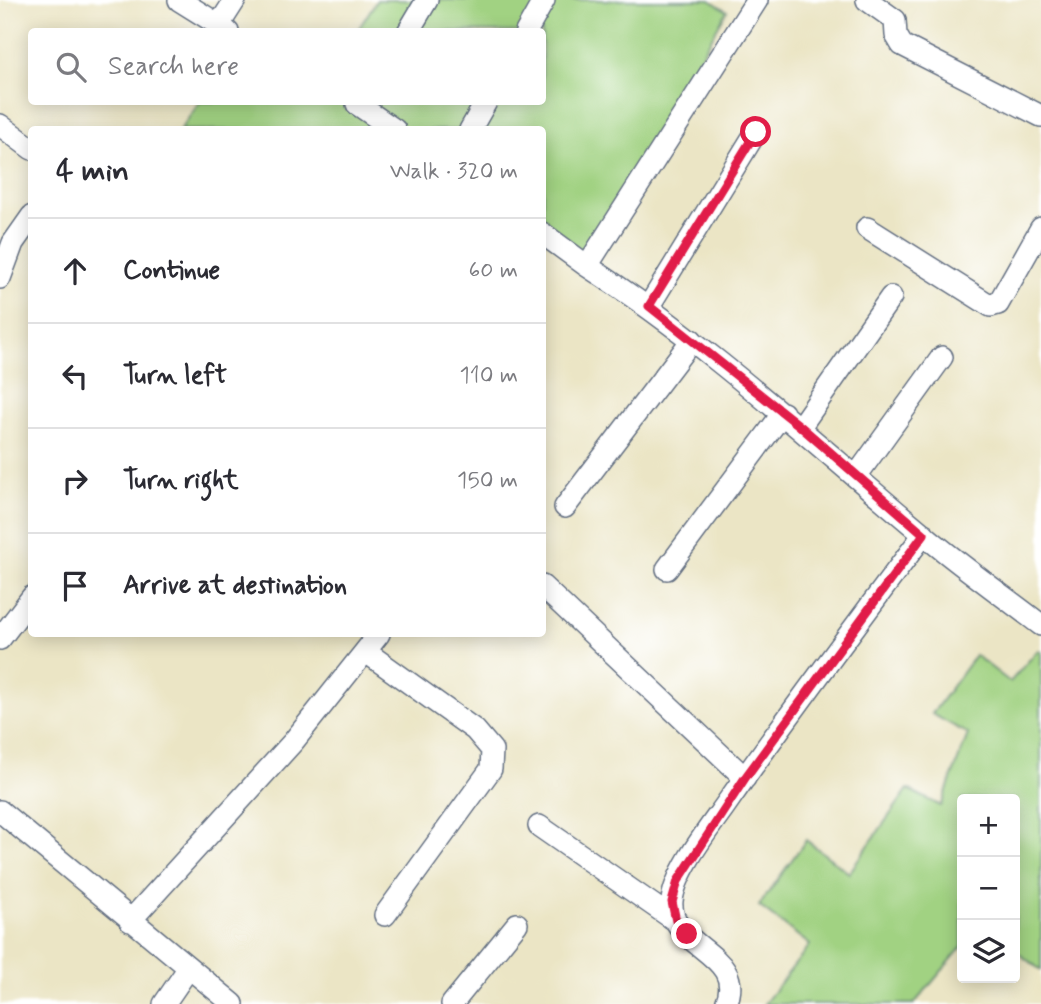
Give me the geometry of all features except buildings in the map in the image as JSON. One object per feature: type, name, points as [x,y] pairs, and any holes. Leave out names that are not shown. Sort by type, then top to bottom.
[{"type":"street","points":[[179,0],[223,28],[235,0]]},
{"type":"street","points":[[410,28],[427,0]]},
{"type":"street","points":[[528,28],[544,0]]},
{"type":"street","points":[[587,266],[757,0]]},
{"type":"street","points":[[867,0],[895,20],[896,35],[902,44],[1041,116]]},
{"type":"street","points":[[360,105],[389,126]]},
{"type":"street","points":[[472,126],[484,105]]},
{"type":"street","points":[[0,125],[28,146]]},
{"type":"street","points":[[649,306],[756,132]]},
{"type":"street","points":[[0,278],[13,243],[28,222]]},
{"type":"street","points":[[867,228],[991,306],[998,304],[1041,228]]},
{"type":"street","points":[[546,236],[649,306],[800,426],[924,534],[1041,625]]},
{"type":"street","points":[[800,426],[891,297]]},
{"type":"street","points":[[565,506],[692,340]]},
{"type":"street","points":[[857,475],[942,357]]},
{"type":"street","points":[[667,569],[783,413]]},
{"type":"street","points":[[676,921],[672,902],[678,881],[745,778],[924,534]]},
{"type":"street","points":[[546,590],[745,778]]},
{"type":"street","points":[[0,639],[28,602]]},
{"type":"street","points":[[130,921],[293,742],[377,637]]},
{"type":"street","points":[[366,652],[475,730],[492,750],[491,769],[385,915]]},
{"type":"street","points":[[0,811],[233,1004]]},
{"type":"street","points":[[539,826],[676,921],[726,969],[731,980],[726,1004]]},
{"type":"street","points":[[452,1004],[517,925]]},
{"type":"street","points":[[164,1004],[188,969]]},
{"type":"green space","points":[[377,0],[710,0],[727,11],[583,261],[546,241],[546,126],[183,126],[198,105],[546,105],[546,28],[359,28]]},
{"type":"green space","points":[[1038,650],[1041,652],[1041,970],[1020,955],[1020,794],[957,794],[957,953],[914,1004],[764,1004],[810,945],[759,906],[806,840],[849,873],[908,789],[941,806],[968,734],[932,714],[975,655],[1010,682]]},
{"type":"route","points":[[687,934],[676,921],[672,902],[678,881],[706,833],[844,639],[924,534],[800,426],[649,306],[756,132]]}]
